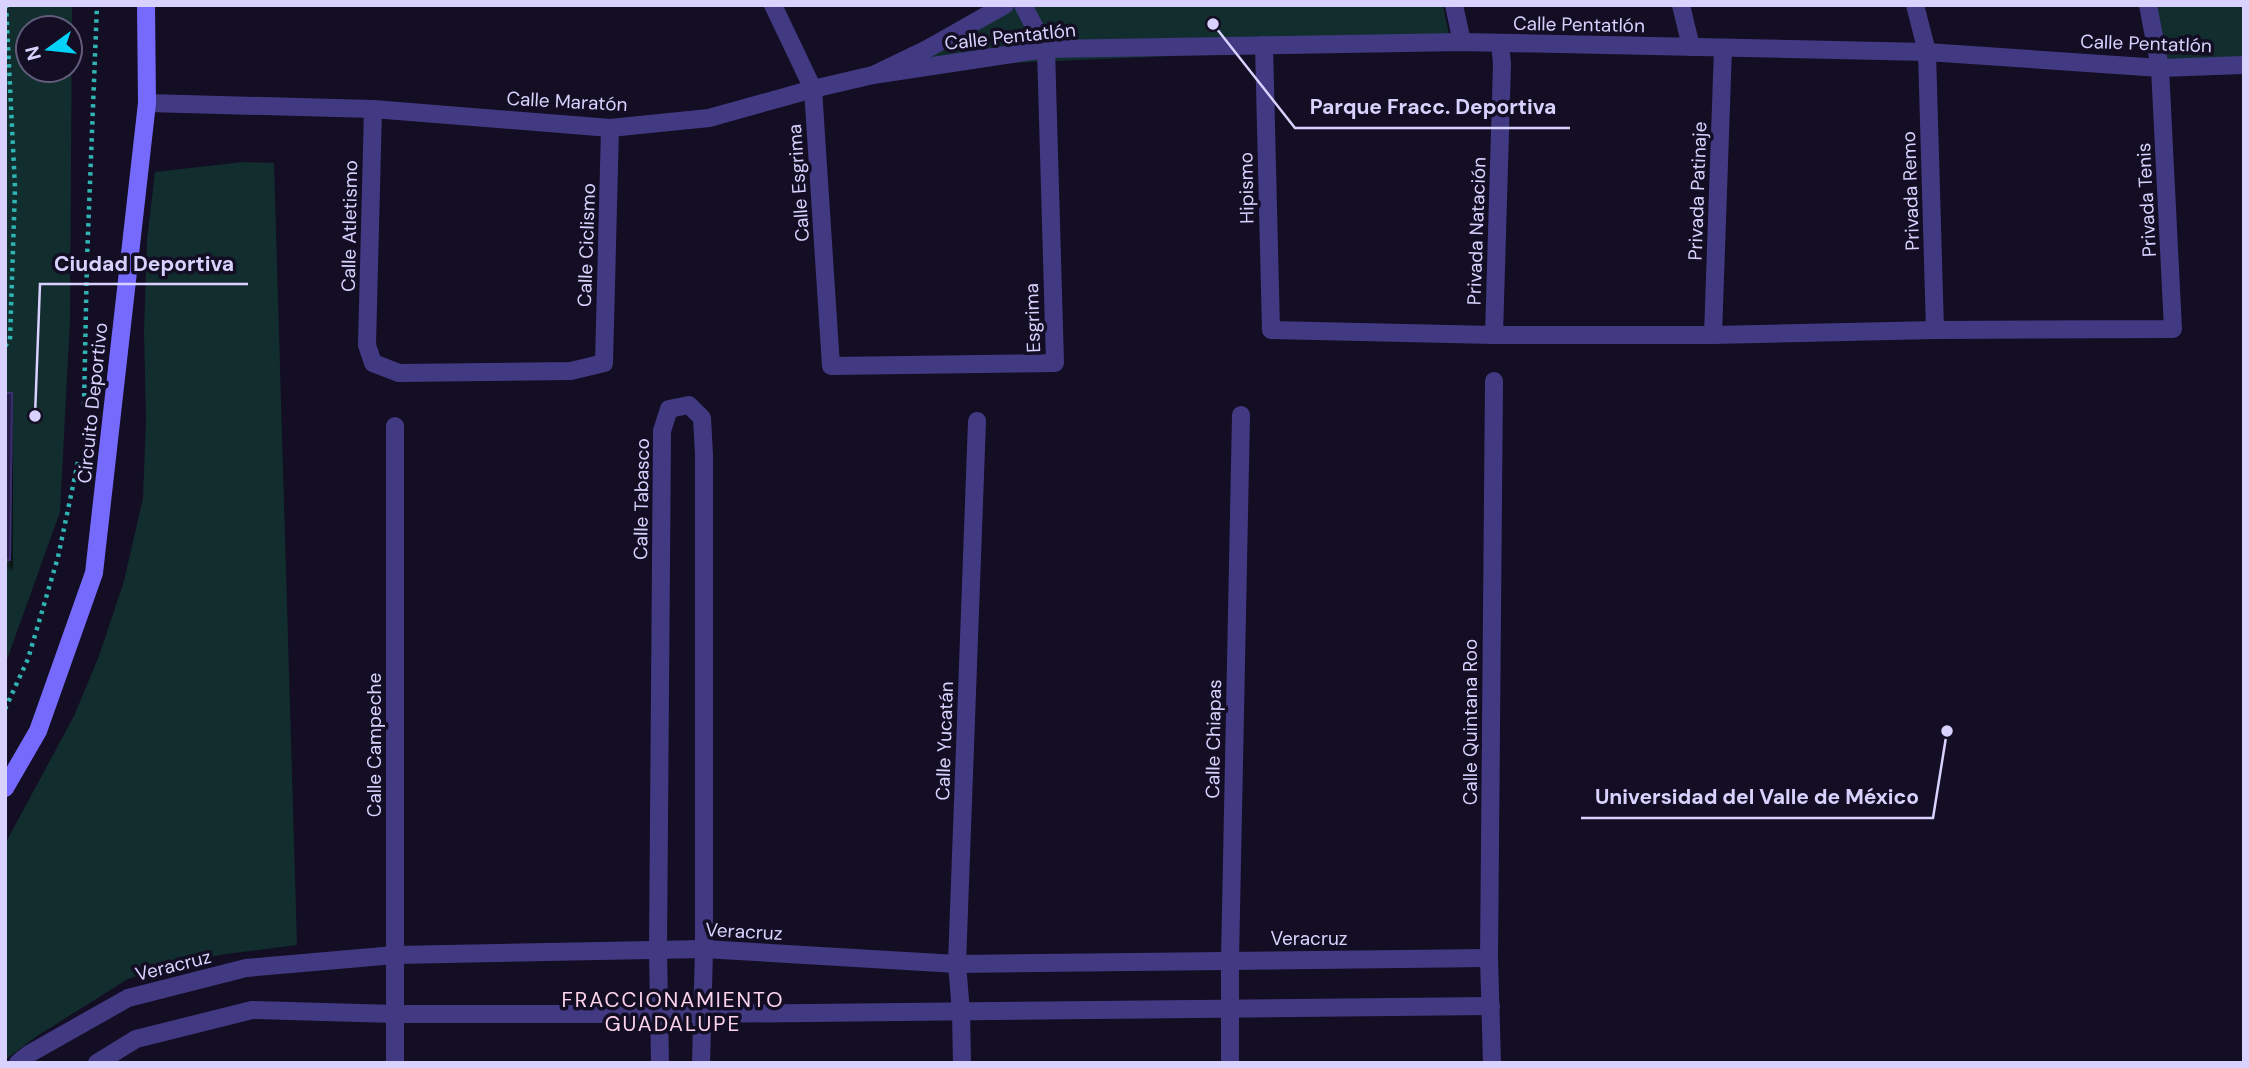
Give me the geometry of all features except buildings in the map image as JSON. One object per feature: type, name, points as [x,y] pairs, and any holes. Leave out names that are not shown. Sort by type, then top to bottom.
[{"type":"main road","name":"Circuito Deportivo","points":[[5,788],[38,731],[94,573],[147,103],[146,5]]},
{"type":"street","name":"Calle Esgrima","points":[[773,5],[813,89],[831,366]]},
{"type":"street","name":"Calle Maratón","points":[[147,103],[373,109],[610,128],[709,118],[873,75],[927,49],[1005,5]]},
{"type":"street","points":[[1023,5],[1046,49]]},
{"type":"street","points":[[1454,5],[1462,42]]},
{"type":"street","points":[[1682,5],[1691,47]]},
{"type":"street","name":"Privada Remo","points":[[1915,5],[1927,52],[1935,330]]},
{"type":"street","name":"Privada Tenis","points":[[1935,330],[2173,329],[2161,68],[2148,5]]},
{"type":"street","name":"Calle Pentatlón","points":[[873,75],[1046,49],[1462,42],[1927,52],[2161,68],[2244,65]]},
{"type":"street","name":"Privada Natación","points":[[1494,335],[1502,64],[1500,43]]},
{"type":"street","name":"Hipismo","points":[[1264,46],[1271,330],[1494,335]]},
{"type":"street","name":"Privada Patinaje","points":[[1713,335],[1723,48]]},
{"type":"street","name":"Esgrima","points":[[831,366],[1055,363],[1046,49]]},
{"type":"street","name":"Calle Atletismo","points":[[373,109],[368,345],[373,363],[400,373],[571,371],[604,363]]},
{"type":"street","name":"Calle Ciclismo","points":[[604,363],[610,128]]},
{"type":"street","points":[[1494,335],[1713,335],[1935,330]]},
{"type":"street","name":"Calle Quintana Roo","points":[[1492,1063],[1489,958],[1494,381]]},
{"type":"street","name":"Calle Tabasco","points":[[660,1063],[658,950],[662,431],[669,409],[689,405],[702,418],[704,454],[704,949],[701,1063]]},
{"type":"street","name":"Calle Chiapas","points":[[1230,1063],[1241,415]]},
{"type":"street","name":"Calle Yucatán","points":[[962,1063],[957,964],[977,421]]},
{"type":"street","name":"Calle Campeche","points":[[395,426],[395,1063]]},
{"type":"street","name":"Veracruz","points":[[27,1060],[128,998],[246,968],[395,955],[704,949],[957,964],[1489,958]]},
{"type":"street","points":[[97,1063],[135,1039],[252,1010],[395,1014],[702,1014],[1491,1006]]},
{"type":"path","points":[[5,346],[10,340],[15,188],[6,5]]},
{"type":"path","points":[[84,408],[97,5]]},
{"type":"path","points":[[5,709],[28,659],[58,557],[78,462]]},
{"type":"green space","points":[[5,5],[72,5],[72,14],[14,14],[14,84],[71,84],[70,320],[60,512],[5,665]]},
{"type":"green space","points":[[1020,5],[1443,5],[1451,44],[920,67],[927,49]]},
{"type":"green space","points":[[2148,5],[2244,5],[2244,65],[2160,68]]},
{"type":"green space","points":[[243,162],[274,163],[297,945],[178,963],[128,979],[37,1036],[5,1060],[5,844],[74,716],[99,656],[124,581],[143,498],[147,240],[155,172]]},
{"type":"place","name":"Parque Fracc. Deportiva","points":[[1213,24]]},
{"type":"place","name":"Ciudad Deportiva","points":[[35,416]]},
{"type":"place","name":"Universidad del Valle de México","points":[[1947,731]]},
{"type":"district","name":"FRACCIONAMIENTO GUADALUPE","points":[[673,1012]]}]
